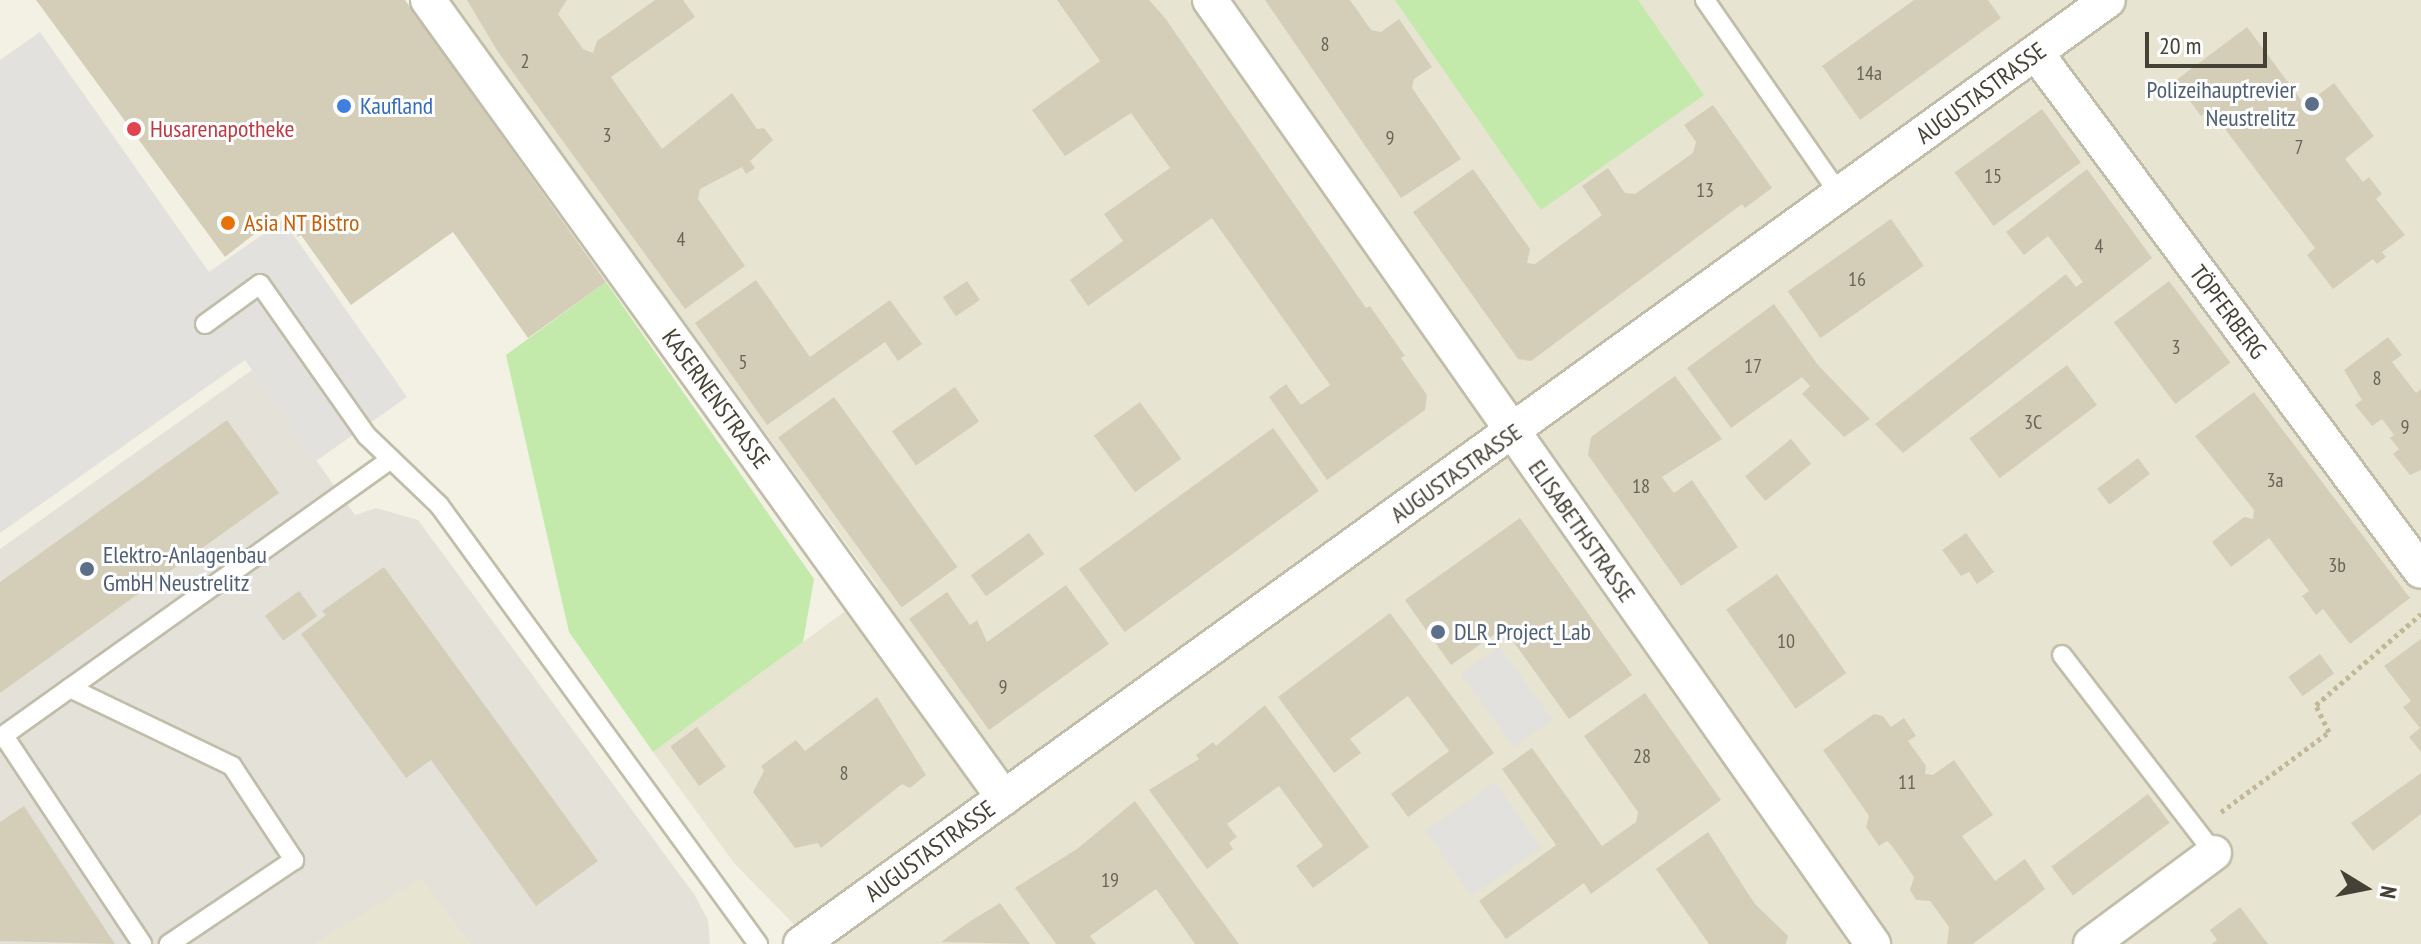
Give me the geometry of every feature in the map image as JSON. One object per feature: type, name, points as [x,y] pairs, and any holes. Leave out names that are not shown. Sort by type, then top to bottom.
[{"type":"street","name":"KASERNENSTRASSE","points":[[428,0],[1004,798]]},
{"type":"street","name":"ELISABETHSTRASSE","points":[[1210,0],[1873,944]]},
{"type":"street","name":"AUGUSTASTRASSE","points":[[801,944],[2108,0]]},
{"type":"street","name":"TÖPFERBERG","points":[[2036,53],[2421,571]]},
{"type":"street","points":[[2091,944],[2206,842]]},
{"type":"lane","points":[[1705,0],[1840,195]]},
{"type":"lane","points":[[205,324],[260,284],[367,436],[439,505],[758,944]]},
{"type":"lane","points":[[142,944],[2,737],[391,459]]},
{"type":"lane","points":[[2062,655],[2206,842]]},
{"type":"lane","points":[[70,688],[232,766],[294,860],[169,944]]},
{"type":"path","points":[[2206,842],[2329,732],[2316,705],[2421,614]]},
{"type":"shaded area","points":[[450,0],[2421,0],[2421,944],[813,944],[734,863],[653,752],[878,587]]},
{"type":"shaded area","points":[[40,32],[209,272],[283,220],[407,397],[316,461],[245,360],[0,533],[0,60]]},
{"type":"shaded area","points":[[252,370],[355,515],[376,508],[418,520],[694,894],[708,920],[710,944],[470,944],[421,878],[315,944],[0,944],[0,549]]},
{"type":"shaded area","points":[[1499,646],[1552,720],[1514,747],[1461,674]]},
{"type":"shaded area","points":[[1495,782],[1541,848],[1471,896],[1425,831]]},
{"type":"shaded area","points":[[421,877],[470,944],[315,944]]},
{"type":"green space","points":[[1395,0],[1638,0],[1704,95],[1541,210]]},
{"type":"green space","points":[[606,282],[814,579],[803,642],[653,752],[569,632],[506,355]]},
{"type":"building","name":"Kaufland","points":[[36,0],[405,0],[606,282],[528,338],[453,232],[351,305],[301,235],[296,237],[299,233],[284,211],[225,257]]},
{"type":"building","points":[[467,0],[567,0],[558,14],[583,49],[593,53],[597,41],[655,0],[683,0],[695,17],[611,77],[662,149],[732,93],[757,129],[764,128],[773,140],[750,161],[755,168],[746,174],[742,167],[700,189],[698,199],[745,266],[685,309],[498,52]]},
{"type":"building","points":[[1057,0],[1149,0],[1165,18],[1366,308],[1370,306],[1405,356],[1401,358],[1427,395],[1425,410],[1327,480],[1269,397],[1286,384],[1301,405],[1330,385],[1212,218],[1088,306],[1070,280],[1123,241],[1104,214],[1170,168],[1131,113],[1065,156],[1032,110],[1100,61]]},
{"type":"building","points":[[1265,0],[1350,0],[1371,30],[1381,32],[1399,19],[1432,67],[1414,79],[1412,88],[1461,159],[1401,198]]},
{"type":"building","points":[[1914,0],[1988,0],[2001,18],[1860,120],[1822,66]]},
{"type":"building","points":[[2247,27],[2305,105],[2334,83],[2374,136],[2345,159],[2363,182],[2369,177],[2382,194],[2376,199],[2405,235],[2382,252],[2386,257],[2377,264],[2373,259],[2333,289],[2307,255],[2315,248],[2210,109],[2201,116],[2175,81]]},
{"type":"building","points":[[1713,105],[1772,188],[1745,208],[1742,204],[1531,361],[1518,359],[1413,212],[1473,169],[1530,249],[1527,263],[1535,264],[1602,215],[1582,186],[1608,168],[1625,193],[1635,194],[1693,153],[1696,142],[1684,125]]},
{"type":"building","points":[[2042,109],[2081,162],[1993,226],[1955,172]]},
{"type":"building","points":[[2087,169],[2152,258],[1903,453],[1875,424],[2066,274],[2076,287],[2083,282],[2048,236],[2024,255],[2006,232]]},
{"type":"building","points":[[1891,219],[1924,266],[1820,338],[1788,291]]},
{"type":"building","points":[[756,280],[810,357],[890,300],[922,344],[898,361],[885,342],[767,425],[695,323]]},
{"type":"building","points":[[967,281],[980,300],[956,316],[943,297]]},
{"type":"building","points":[[2169,281],[2230,362],[2175,404],[2114,323]]},
{"type":"building","points":[[1774,304],[1818,365],[1870,419],[1844,437],[1802,394],[1810,386],[1802,377],[1731,428],[1687,368]]},
{"type":"building","points":[[2388,337],[2402,355],[2392,362],[2416,393],[2421,389],[2421,470],[2410,475],[2393,454],[2399,449],[2390,438],[2394,435],[2382,419],[2372,426],[2355,405],[2362,400],[2344,370]]},
{"type":"building","points":[[2067,365],[2097,405],[2000,478],[1970,438]]},
{"type":"building","points":[[1675,376],[1722,439],[1662,477],[1674,493],[1692,480],[1738,547],[1681,586],[1588,455],[1591,437]]},
{"type":"building","points":[[955,387],[979,421],[916,466],[892,431]]},
{"type":"building","points":[[2254,392],[2410,598],[2350,644],[2323,609],[2316,615],[2302,596],[2309,591],[2269,538],[2231,567],[2212,542],[2244,517],[2253,519],[2254,510],[2195,436]]},
{"type":"building","points":[[834,397],[957,567],[902,607],[778,438]]},
{"type":"building","points":[[1140,402],[1181,459],[1135,492],[1094,436]]},
{"type":"building","points":[[227,420],[279,493],[0,693],[0,582]]},
{"type":"building","points":[[1273,428],[1319,491],[1125,632],[1079,569]]},
{"type":"building","points":[[1791,439],[1811,464],[1765,501],[1745,476]]},
{"type":"building","points":[[2138,458],[2150,474],[2109,505],[2097,489]]},
{"type":"building","points":[[1520,518],[1632,675],[1569,719],[1507,633],[1498,632],[1451,665],[1405,600]]},
{"type":"building","points":[[1029,533],[1044,554],[986,596],[971,575]]},
{"type":"building","points":[[1966,533],[1994,572],[1977,584],[1969,572],[1961,576],[1942,550]]},
{"type":"building","points":[[384,567],[598,861],[536,906],[431,760],[406,778],[301,634],[326,615],[322,611]]},
{"type":"building","points":[[1777,574],[1846,673],[1796,709],[1726,610]]},
{"type":"building","points":[[1066,585],[1109,644],[989,730],[909,619],[947,592],[970,625],[977,620],[987,642]]},
{"type":"building","points":[[299,591],[317,616],[283,641],[265,616]]},
{"type":"building","points":[[1390,613],[1494,753],[1408,817],[1391,794],[1449,751],[1408,696],[1350,739],[1361,753],[1334,773],[1278,697]]},
{"type":"building","points":[[2421,639],[2421,752],[2409,737],[2420,728],[2403,707],[2411,701],[2384,666]]},
{"type":"building","points":[[2320,654],[2334,673],[2303,696],[2288,677]]},
{"type":"building","points":[[1645,693],[1721,800],[1591,894],[1584,883],[1506,939],[1479,901],[1556,845],[1502,769],[1532,748],[1602,846],[1636,822],[1638,812],[1584,736]]},
{"type":"building","points":[[877,697],[926,775],[910,788],[902,784],[821,848],[818,843],[795,848],[753,792],[764,771],[761,766],[796,740],[805,751]]},
{"type":"building","points":[[1265,705],[1369,847],[1313,888],[1296,866],[1323,846],[1279,786],[1227,824],[1237,837],[1229,843],[1233,849],[1207,869],[1149,790],[1199,759],[1196,755],[1213,742],[1216,746]]},
{"type":"building","points":[[1874,714],[1883,716],[1891,727],[1904,718],[1916,736],[1908,741],[1926,766],[1925,774],[1933,775],[1954,760],[1993,815],[1962,836],[1995,881],[2025,859],[2045,889],[1973,944],[1947,944],[1949,927],[1930,901],[1916,900],[1910,890],[1914,877],[1887,841],[1879,846],[1866,827],[1869,816],[1823,750]]},
{"type":"building","points":[[697,727],[726,767],[699,786],[670,746]]},
{"type":"building","points":[[2421,773],[2421,814],[2373,851],[2351,823]]},
{"type":"building","points":[[2148,794],[2170,823],[2073,896],[2051,867]]},
{"type":"building","points":[[1135,801],[1239,944],[1195,944],[1156,889],[1090,936],[1096,944],[1056,944],[1015,888],[1077,849]]},
{"type":"building","points":[[24,806],[115,944],[0,941],[0,822]]},
{"type":"building","points":[[1708,832],[1755,904],[1788,936],[1786,944],[1709,944],[1656,869]]},
{"type":"building","points":[[1000,903],[1030,944],[941,942],[972,920]]},
{"type":"building","points":[[2240,907],[2268,944],[2212,944],[2217,940],[2210,930]]},
{"type":"place","name":"Polizeihauptrevier Neustrelitz","points":[[2312,104]]},
{"type":"place","name":"Kaufland","points":[[344,106]]},
{"type":"place","name":"Husarenapotheke","points":[[134,129]]},
{"type":"place","name":"Asia NT Bistro","points":[[228,223]]},
{"type":"place","name":"Elektro-Anlagenbau GmbH Neustrelitz","points":[[87,569]]},
{"type":"place","name":"DLR_Project_Lab","points":[[1438,632]]}]
